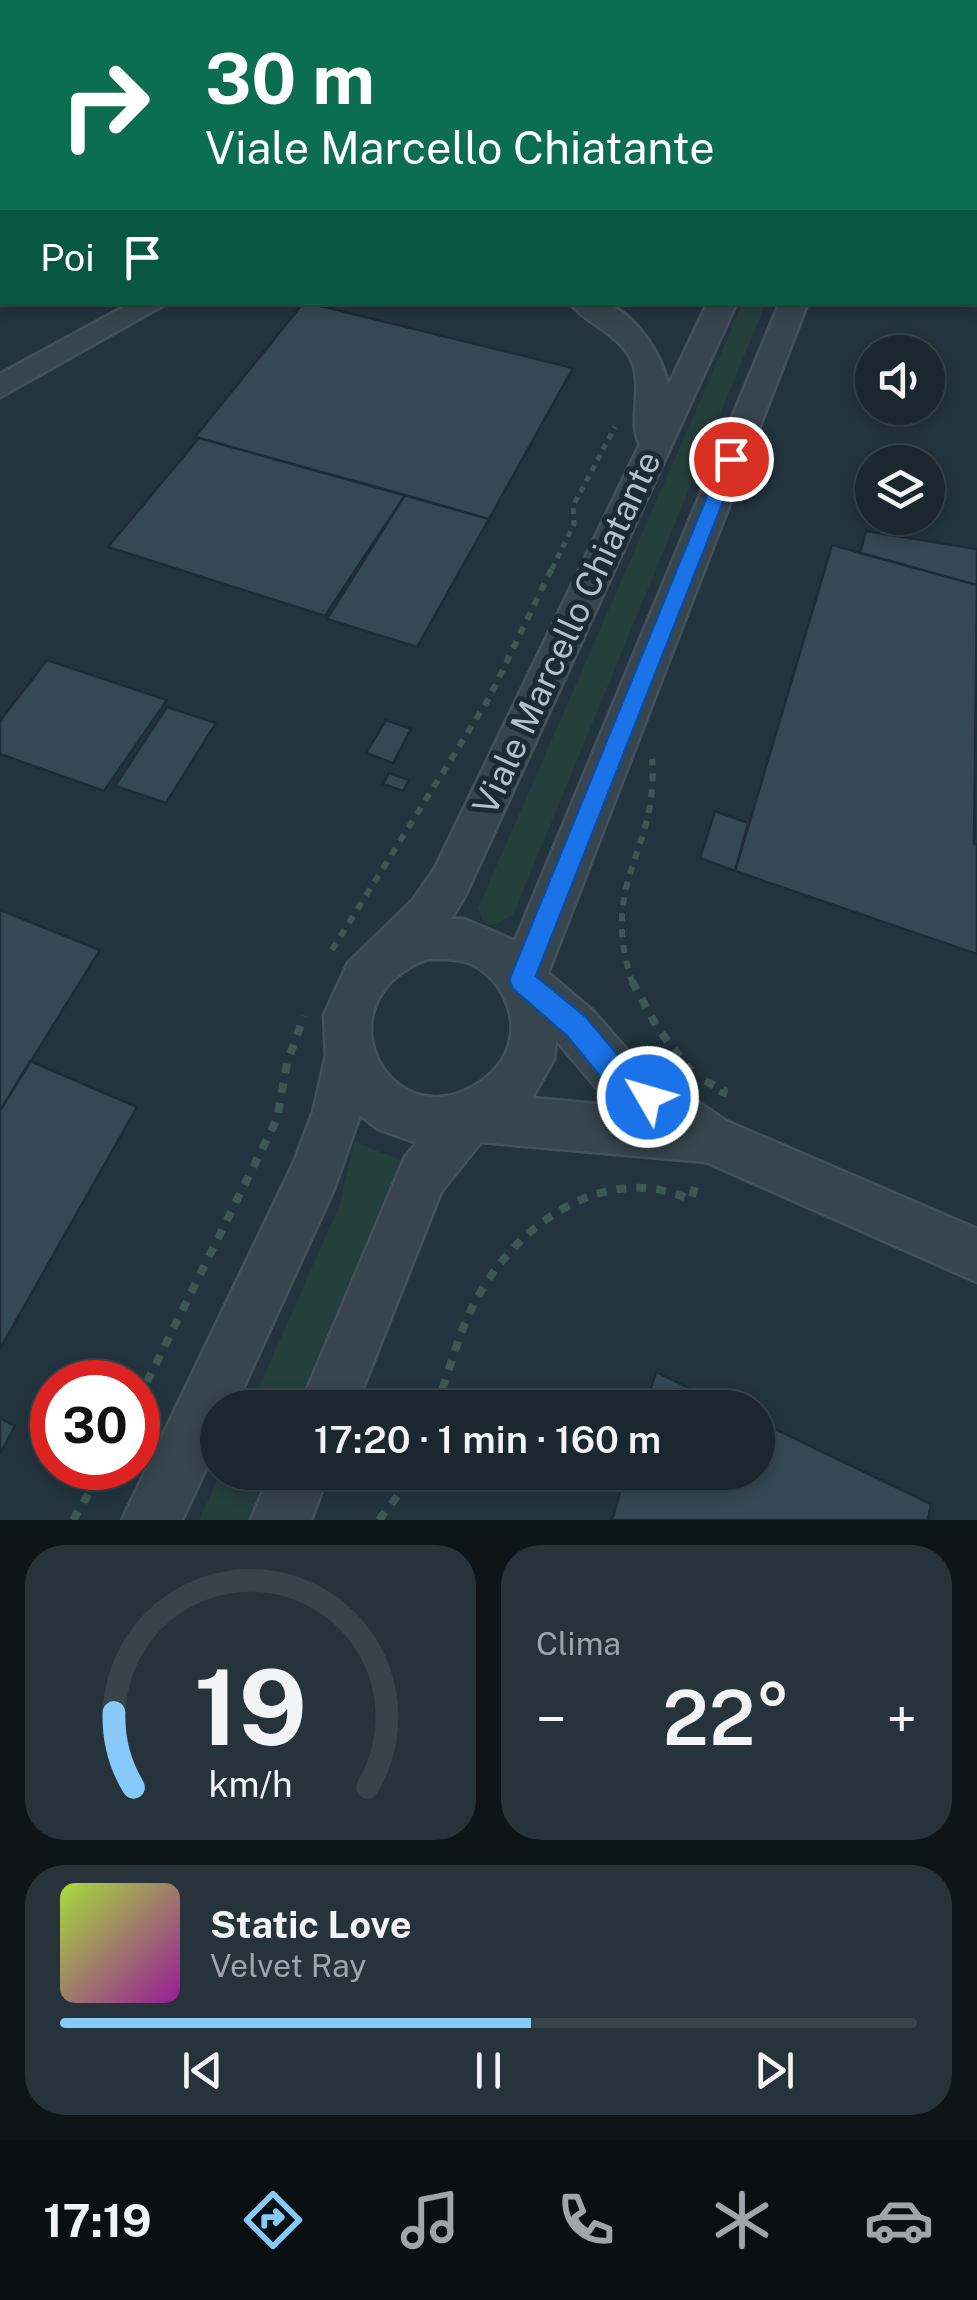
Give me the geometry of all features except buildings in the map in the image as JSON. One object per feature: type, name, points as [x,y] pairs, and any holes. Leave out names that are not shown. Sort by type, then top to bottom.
[{"type":"street","points":[[0,387],[150,305]]},
{"type":"street","points":[[587,305],[629,337],[650,359],[656,390],[648,460]]},
{"type":"street","name":"Viale Marcello Chiatante","points":[[152,1520],[316,1171],[337,1112],[350,1056],[348,1015],[364,978],[429,914],[450,882],[722,305]]},
{"type":"street","points":[[334,1390],[422,1175],[470,1117],[506,1094],[530,1059],[534,1018],[522,980],[793,305]]},
{"type":"street","points":[[393,950],[428,938],[464,940],[497,954],[576,1026],[618,1076],[709,1138],[977,1256]]},
{"type":"street","points":[[350,1056],[366,1088],[395,1112],[432,1122],[470,1117],[709,1138]]},
{"type":"street","points":[[281,1520],[293,1490]]},
{"type":"path","points":[[326,960],[488,700],[574,524],[573,506],[618,423]]},
{"type":"path","points":[[443,1390],[478,1296],[496,1266],[530,1230],[590,1196],[628,1186],[662,1188],[691,1200],[724,1090],[695,1076],[666,1044],[629,978],[620,942],[625,881],[654,802],[652,751]]},
{"type":"path","points":[[158,1360],[277,1119],[287,1062],[306,1012]]},
{"type":"path","points":[[74,1520],[91,1490]]},
{"type":"path","points":[[378,1520],[402,1490]]},
{"type":"green space","points":[[742,305],[765,305],[513,915],[494,925],[483,920],[478,908]]},
{"type":"green space","points":[[354,1142],[401,1160],[303,1390],[258,1390],[340,1204]]},
{"type":"green space","points":[[213,1490],[262,1490],[249,1520],[199,1520]]},
{"type":"route","points":[[648,1097],[618,1076],[576,1026],[522,980],[731,459]]}]
